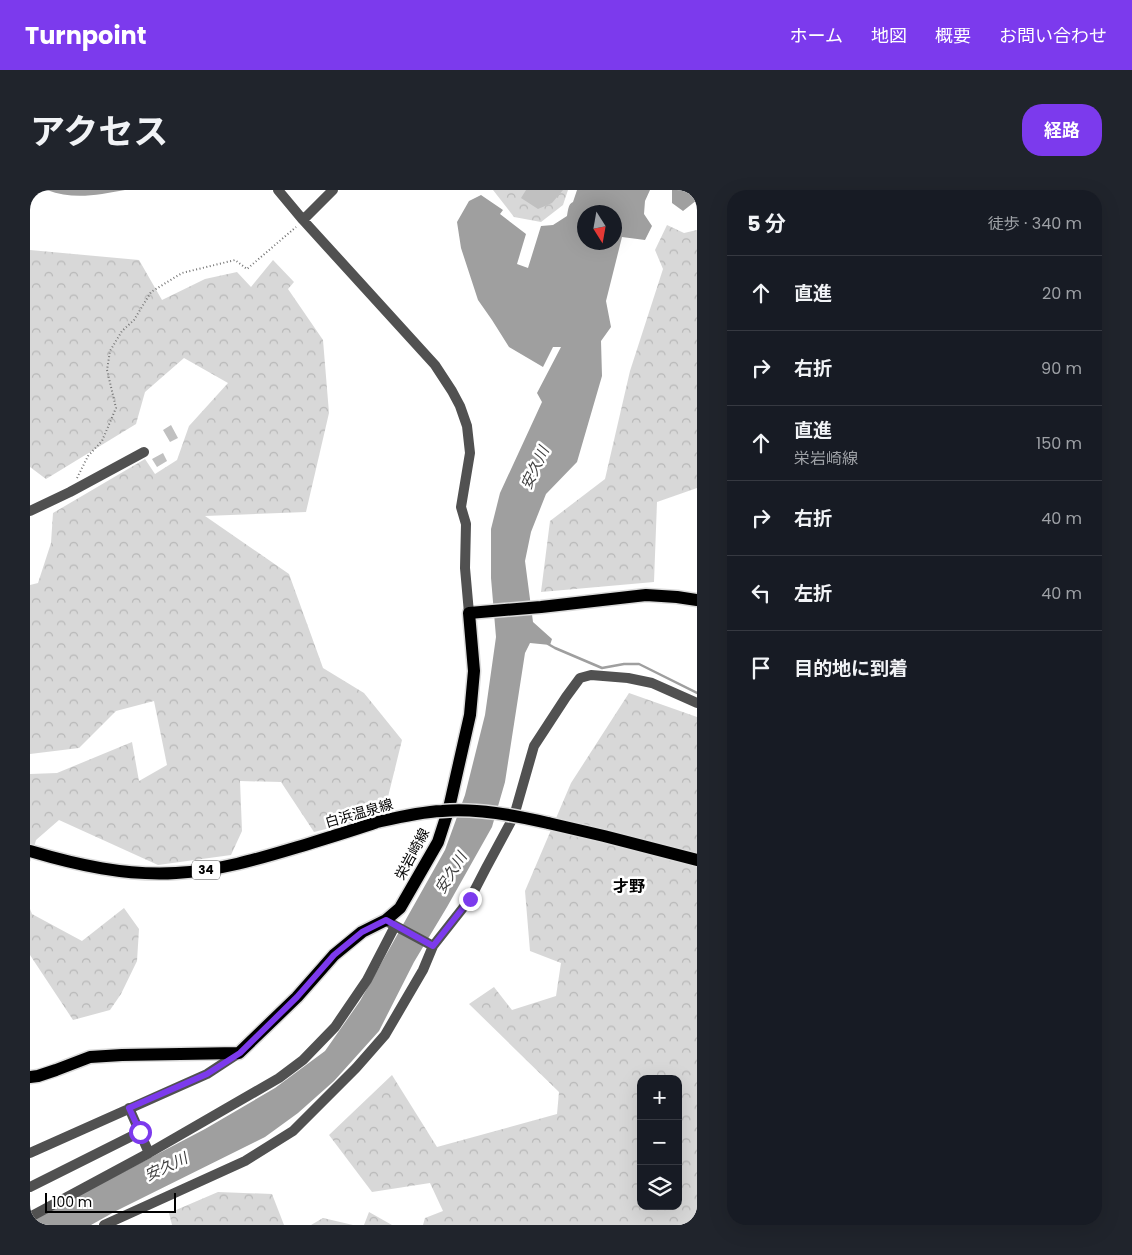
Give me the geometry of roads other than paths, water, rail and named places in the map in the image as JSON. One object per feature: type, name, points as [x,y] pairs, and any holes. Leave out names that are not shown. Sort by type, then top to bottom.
[{"type":"main road","points":[[469,613],[646,595],[697,600]]},
{"type":"main road","name":"栄岩崎線","points":[[240,1053],[297,997],[334,955],[362,932],[391,923],[438,842],[449,808],[470,715],[474,671],[469,613]]},
{"type":"main road","name":"白浜温泉線","points":[[30,851],[72,863],[125,872],[174,874],[198,872],[248,862],[377,822],[423,812],[465,810],[505,814],[548,823],[697,861]]},
{"type":"main road","points":[[604,836],[697,852]]},
{"type":"main road","points":[[30,1077],[38,1076],[90,1057],[240,1053]]},
{"type":"street","points":[[278,190],[435,365],[460,406],[467,426],[470,453],[461,507],[466,524],[465,568],[469,613]]},
{"type":"street","points":[[304,220],[333,190]]},
{"type":"street","points":[[30,511],[70,492],[144,452]]},
{"type":"street","points":[[104,1225],[245,1161],[293,1131],[356,1068],[385,1035],[422,970],[431,945],[470,899],[514,816],[534,746],[580,678],[591,675],[628,678],[652,683],[697,703]]},
{"type":"street","points":[[30,1217],[149,1153],[279,1078],[303,1060],[335,1027],[367,980],[391,923],[431,945]]},
{"type":"street","points":[[30,1152],[207,1074],[240,1053]]},
{"type":"street","points":[[129,1108],[149,1153]]},
{"type":"street","points":[[30,1187],[140,1132]]},
{"type":"water","points":[[47,190],[125,190],[76,196]]},
{"type":"water","name":"安久川","points":[[577,190],[650,190],[645,201],[644,214],[652,226],[645,240],[622,237],[622,205],[577,205],[577,250],[619,250],[606,301],[611,327],[601,341],[602,376],[577,462],[546,494],[531,532],[525,561],[533,622],[552,639],[550,645],[530,643],[525,653],[505,782],[492,827],[414,962],[379,1031],[334,1081],[298,1113],[265,1137],[91,1225],[30,1225],[30,1221],[205,1129],[275,1088],[325,1051],[360,1001],[445,850],[465,795],[485,715],[496,637],[491,578],[491,529],[500,493],[542,402],[537,393],[561,347],[553,347],[543,367],[509,347],[478,300],[461,248],[457,222],[469,201],[481,195],[503,210],[500,214],[526,234],[517,264],[528,268],[541,226],[553,225],[567,216]]},
{"type":"water","points":[[672,190],[693,190],[697,200],[683,211],[672,203]]},
{"type":"waterway","points":[[548,644],[602,668],[624,664],[639,664],[697,693]]},
{"type":"district","name":"才野","points":[[629,886]]}]
